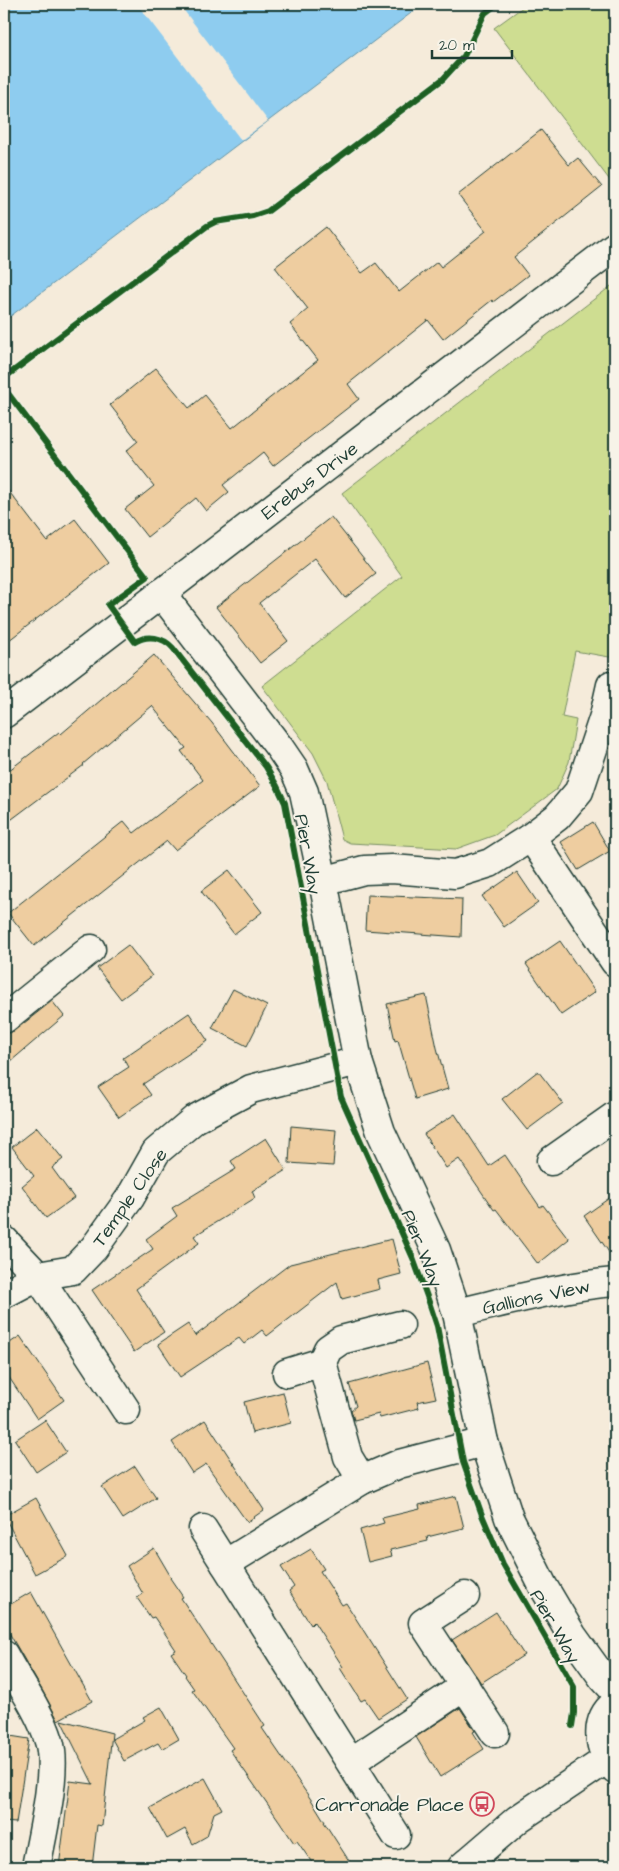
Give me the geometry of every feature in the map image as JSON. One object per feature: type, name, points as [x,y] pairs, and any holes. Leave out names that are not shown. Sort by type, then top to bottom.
[{"type":"street","name":"Erebus Drive","points":[[4,714],[615,246]]},
{"type":"street","name":"Pier Way","points":[[161,593],[294,769],[304,792],[358,1061],[381,1132],[436,1250],[457,1313],[484,1442],[509,1518],[524,1551],[572,1635],[603,1678],[615,1691]]},
{"type":"street","points":[[323,881],[364,870],[392,869],[455,874],[490,863],[531,837],[557,817],[579,791],[604,716],[611,685],[615,685]]},
{"type":"street","points":[[531,837],[615,962]]},
{"type":"street","points":[[4,1019],[91,949]]},
{"type":"street","name":"Temple Close","points":[[4,1294],[38,1276],[73,1270],[94,1248],[130,1198],[156,1152],[195,1119],[251,1089],[358,1061]]},
{"type":"street","points":[[551,1161],[615,1116]]},
{"type":"street","points":[[4,1240],[38,1276],[126,1410]]},
{"type":"street","name":"Gallions View","points":[[457,1313],[538,1294],[592,1284],[615,1282]]},
{"type":"street","points":[[362,1480],[348,1457],[322,1362],[328,1349],[341,1340],[400,1325]]},
{"type":"street","points":[[287,1373],[322,1362]]},
{"type":"street","points":[[225,1564],[362,1480],[398,1464],[484,1442]]},
{"type":"street","points":[[203,1529],[396,1835]]},
{"type":"street","points":[[465,1596],[423,1623],[495,1733]]},
{"type":"street","points":[[4,1655],[42,1721],[50,1742],[52,1760],[50,1780],[36,1867]]},
{"type":"street","points":[[350,1762],[464,1686]]},
{"type":"street","points":[[462,1867],[518,1819],[611,1764],[601,1746],[599,1732],[603,1718],[610,1706],[615,1703]]},
{"type":"green space","points":[[527,4],[615,4],[615,187],[494,28]]},
{"type":"green space","points":[[615,283],[615,658],[575,651],[562,717],[576,720],[569,762],[557,789],[495,835],[456,849],[350,843],[342,839],[327,781],[313,753],[262,686],[402,576],[342,493]]},
{"type":"water","points":[[4,4],[423,4],[4,321]]},
{"type":"pier","points":[[137,4],[179,4],[268,121],[241,140]]},
{"type":"building","points":[[541,130],[569,165],[578,158],[602,187],[514,257],[528,275],[493,302],[492,300],[443,339],[428,320],[348,384],[359,399],[273,466],[263,453],[223,485],[229,492],[206,511],[196,498],[147,537],[125,509],[154,486],[126,451],[138,441],[110,405],[156,368],[189,408],[205,395],[232,428],[318,360],[290,324],[308,309],[275,267],[326,227],[362,273],[376,263],[399,292],[437,262],[441,267],[486,231],[458,195]]},
{"type":"building","points":[[4,485],[47,541],[75,519],[109,563],[4,644]]},
{"type":"building","points":[[331,517],[376,574],[345,598],[315,559],[259,603],[288,641],[260,663],[216,607]]},
{"type":"building","points":[[154,655],[212,723],[260,786],[175,850],[167,841],[34,946],[8,913],[124,821],[134,833],[203,780],[181,751],[186,748],[152,706],[84,765],[4,825],[4,774],[59,732],[61,734]]},
{"type":"building","points":[[593,822],[610,851],[578,870],[561,842]]},
{"type":"building","points":[[229,870],[262,912],[234,934],[201,891]]},
{"type":"building","points":[[517,872],[538,903],[504,927],[482,896]]},
{"type":"building","points":[[367,895],[462,899],[461,937],[365,930]]},
{"type":"building","points":[[560,941],[595,992],[561,1015],[526,964]]},
{"type":"building","points":[[128,945],[152,976],[121,999],[97,968]]},
{"type":"building","points":[[233,989],[267,1006],[247,1046],[212,1028]]},
{"type":"building","points":[[426,995],[448,1089],[415,1099],[398,1040],[395,1041],[387,1004]]},
{"type":"building","points":[[52,1001],[64,1016],[4,1067],[4,1034],[14,1031]]},
{"type":"building","points":[[189,1013],[208,1041],[143,1084],[151,1095],[119,1117],[98,1087],[129,1067],[123,1058]]},
{"type":"building","points":[[538,1071],[563,1103],[527,1130],[502,1099]]},
{"type":"building","points":[[455,1114],[489,1166],[505,1155],[540,1207],[543,1205],[569,1239],[538,1264],[496,1209],[494,1210],[459,1159],[446,1168],[424,1134]]},
{"type":"building","points":[[291,1126],[336,1130],[333,1166],[289,1163]]},
{"type":"building","points":[[37,1127],[63,1159],[52,1168],[74,1198],[46,1218],[22,1186],[34,1176],[12,1147]]},
{"type":"building","points":[[266,1138],[286,1170],[252,1191],[255,1198],[194,1236],[199,1243],[136,1289],[164,1332],[134,1352],[92,1290],[153,1249],[146,1239],[177,1216],[172,1208],[236,1169],[231,1161]]},
{"type":"building","points":[[615,1194],[615,1261],[584,1216]]},
{"type":"building","points":[[392,1239],[401,1274],[378,1280],[380,1289],[342,1299],[337,1282],[267,1336],[262,1330],[244,1344],[239,1338],[180,1377],[158,1344],[188,1324],[195,1336],[290,1264]]},
{"type":"building","points":[[20,1336],[64,1400],[37,1419],[4,1370],[4,1347]]},
{"type":"building","points":[[427,1363],[436,1398],[417,1402],[419,1408],[380,1418],[379,1414],[354,1420],[351,1410],[356,1406],[349,1384]]},
{"type":"building","points":[[283,1392],[291,1423],[252,1433],[244,1402]]},
{"type":"building","points":[[45,1420],[66,1452],[36,1472],[15,1440]]},
{"type":"building","points":[[205,1420],[264,1510],[247,1522],[206,1464],[192,1473],[172,1442]]},
{"type":"building","points":[[135,1466],[156,1498],[123,1519],[102,1487]]},
{"type":"building","points":[[456,1496],[464,1528],[427,1537],[428,1541],[390,1550],[392,1556],[368,1562],[360,1530],[384,1523],[382,1518],[420,1509],[419,1505]]},
{"type":"building","points":[[36,1498],[68,1556],[35,1574],[4,1516]]},
{"type":"building","points":[[154,1548],[170,1578],[183,1597],[181,1598],[265,1726],[262,1728],[312,1801],[353,1867],[315,1867],[297,1841],[294,1843],[230,1750],[233,1748],[192,1690],[194,1689],[171,1653],[176,1650],[154,1617],[151,1618],[137,1598],[143,1594],[127,1566]]},
{"type":"building","points":[[311,1549],[324,1569],[320,1571],[342,1605],[346,1603],[407,1699],[378,1718],[365,1699],[361,1701],[340,1668],[343,1667],[314,1622],[311,1625],[289,1591],[294,1587],[281,1567]]},
{"type":"building","points":[[31,1592],[92,1701],[58,1720],[4,1624],[4,1608]]},
{"type":"building","points":[[496,1612],[524,1655],[481,1683],[452,1640]]},
{"type":"building","points":[[161,1707],[179,1739],[162,1749],[158,1743],[124,1761],[112,1739],[145,1720],[143,1717]]},
{"type":"building","points":[[460,1708],[484,1749],[440,1777],[416,1737]]},
{"type":"building","points":[[61,1720],[112,1733],[102,1826],[97,1825],[92,1867],[59,1867],[70,1781],[93,1784]]},
{"type":"building","points":[[4,1735],[29,1739],[16,1823],[4,1822]]},
{"type":"building","points":[[205,1778],[222,1809],[214,1813],[207,1836],[193,1844],[185,1829],[167,1839],[150,1808]]},
{"type":"cycle path","points":[[4,378],[207,226],[215,222],[253,216],[268,211],[443,79],[464,56],[485,13],[497,4]]},
{"type":"cycle path","points":[[4,388],[147,577],[108,605],[135,642],[150,637],[165,641],[173,648],[266,767],[285,803],[341,1097],[413,1258],[429,1302],[437,1326],[463,1462],[482,1515],[503,1564],[574,1687],[572,1726]]},
{"type":"place","name":"Carronade Place","points":[[482,1804]]}]
